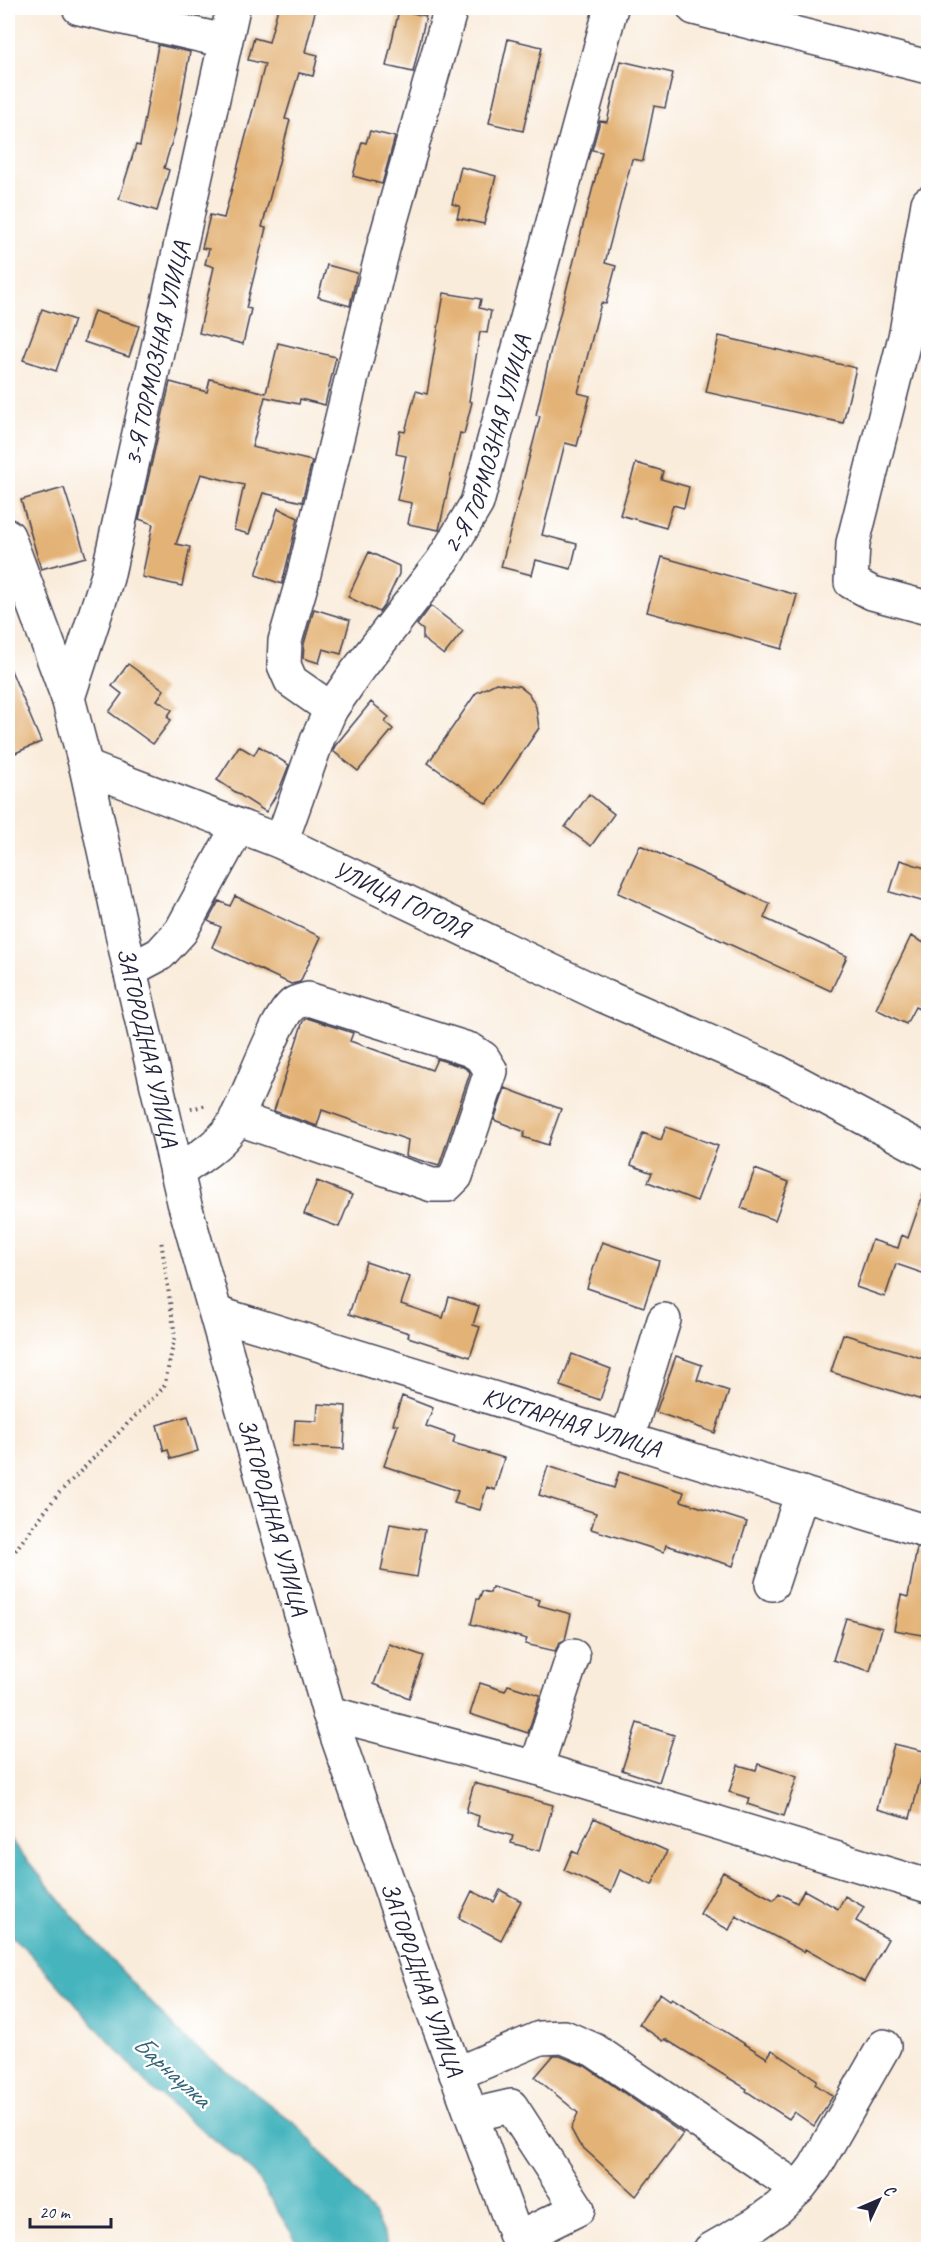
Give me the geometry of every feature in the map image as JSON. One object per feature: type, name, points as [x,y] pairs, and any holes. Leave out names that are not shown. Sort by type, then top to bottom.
[{"type":"street","points":[[79,8],[225,40]]},
{"type":"street","name":"3-Я ТОРМОЗНАЯ УЛИЦА","points":[[68,698],[107,578],[233,8]]},
{"type":"street","points":[[331,709],[291,681],[284,665],[285,641],[302,582],[384,245],[451,8]]},
{"type":"street","name":"2-Я ТОРМОЗНАЯ УЛИЦА","points":[[281,842],[318,738],[331,709],[355,674],[443,560],[477,503],[610,8]]},
{"type":"street","points":[[694,8],[928,67]]},
{"type":"street","points":[[928,203],[917,336],[853,543],[851,582],[872,593],[928,608]]},
{"type":"street","points":[[8,536],[68,698],[86,766]]},
{"type":"street","name":"УЛИЦА ГОГОЛЯ","points":[[86,766],[281,842],[604,996],[776,1071],[928,1152]]},
{"type":"street","name":"ЗАГОРОДНАЯ УЛИЦА","points":[[86,766],[177,1173],[329,1713],[456,2074],[519,2244]]},
{"type":"street","points":[[130,970],[160,954],[182,931],[238,827]]},
{"type":"street","points":[[308,999],[471,1050],[483,1058],[491,1071],[456,1176],[447,1185],[432,1185],[221,1111],[249,1092],[280,1019],[293,1003],[308,999]]},
{"type":"street","points":[[177,1173],[212,1148],[230,1129],[221,1111]]},
{"type":"street","name":"КУСТАРНАЯ УЛИЦА","points":[[216,1313],[928,1532]]},
{"type":"street","points":[[627,1440],[664,1320]]},
{"type":"street","points":[[772,1584],[802,1493]]},
{"type":"street","points":[[536,1768],[573,1656]]},
{"type":"street","points":[[329,1713],[536,1768],[928,1886]]},
{"type":"street","points":[[456,2074],[540,2038],[564,2037],[594,2050],[798,2189]]},
{"type":"street","points":[[710,2250],[757,2223],[778,2208],[798,2189],[815,2167],[884,2046]]},
{"type":"street","points":[[472,2115],[511,2106],[578,2209],[519,2244]]},
{"type":"path","points":[[164,1117],[221,1111]]},
{"type":"path","points":[[8,1560],[58,1494],[164,1387],[175,1336],[160,1233]]},
{"type":"water","name":"Барнаулка","points":[[8,1837],[93,1940],[184,2038],[300,2128],[374,2214],[390,2249],[301,2248],[252,2170],[151,2088],[28,1951],[8,1933]]},
{"type":"building","points":[[278,8],[316,8],[305,52],[318,55],[313,76],[299,73],[285,119],[290,120],[262,227],[266,228],[246,308],[251,309],[243,344],[199,333],[214,267],[205,264],[209,249],[202,248],[210,215],[224,218],[265,64],[248,60],[254,38],[269,42]]},
{"type":"building","points":[[399,10],[426,16],[413,72],[386,66]]},
{"type":"building","points":[[508,39],[542,47],[523,131],[489,123]]},
{"type":"building","points":[[158,45],[190,52],[176,128],[164,168],[169,170],[157,211],[119,199],[136,145],[140,146]]},
{"type":"building","points":[[621,61],[673,73],[665,108],[654,106],[643,161],[632,159],[605,263],[616,266],[606,304],[601,303],[578,393],[590,396],[577,446],[565,443],[542,535],[577,544],[571,569],[536,560],[532,575],[501,567],[540,416],[536,415],[551,349],[602,152],[592,150],[600,121],[607,122]]},
{"type":"building","points":[[370,131],[395,137],[382,184],[353,176],[362,142],[366,143]]},
{"type":"building","points":[[461,167],[496,176],[484,224],[457,218],[460,206],[452,204]]},
{"type":"building","points":[[327,265],[357,273],[350,306],[318,297]]},
{"type":"building","points":[[444,293],[481,299],[479,308],[491,311],[487,333],[480,332],[469,401],[472,402],[464,434],[460,433],[439,530],[408,524],[412,503],[397,500],[406,456],[396,454],[400,431],[405,432],[416,391],[427,394]]},
{"type":"building","points":[[42,309],[74,320],[56,371],[23,360]]},
{"type":"building","points":[[94,311],[139,326],[129,357],[84,342]]},
{"type":"building","points":[[719,336],[856,368],[843,423],[706,392]]},
{"type":"building","points":[[278,343],[336,357],[325,405],[300,399],[299,404],[265,397],[252,447],[312,461],[302,502],[263,493],[249,534],[234,530],[244,485],[201,474],[176,544],[190,547],[182,586],[142,577],[153,524],[139,519],[170,382],[207,392],[210,379],[266,393]]},
{"type":"building","points":[[636,463],[663,471],[661,479],[689,487],[684,508],[673,505],[666,528],[620,515]]},
{"type":"building","points":[[64,488],[86,557],[41,569],[21,500]]},
{"type":"building","points":[[278,508],[298,518],[282,584],[256,575]]},
{"type":"building","points":[[369,552],[399,566],[399,574],[379,612],[348,597]]},
{"type":"building","points":[[662,557],[797,595],[782,649],[647,612]]},
{"type":"building","points":[[431,606],[463,631],[444,655],[423,639],[423,630],[417,625]]},
{"type":"building","points":[[314,609],[350,620],[341,654],[323,649],[319,663],[303,658],[304,644]]},
{"type":"building","points":[[8,663],[41,742],[8,756]]},
{"type":"building","points":[[128,664],[164,690],[157,700],[172,710],[167,717],[171,720],[153,744],[109,712],[122,694],[112,686]]},
{"type":"building","points":[[496,683],[519,686],[529,694],[536,707],[539,728],[487,804],[428,763],[476,693]]},
{"type":"building","points":[[371,702],[389,717],[385,722],[393,729],[358,771],[333,751]]},
{"type":"building","points":[[239,746],[254,755],[259,746],[289,765],[279,790],[266,812],[217,780]]},
{"type":"building","points":[[589,794],[614,814],[591,846],[565,827]]},
{"type":"building","points":[[640,845],[770,904],[764,918],[847,956],[831,991],[618,893]]},
{"type":"building","points":[[900,860],[928,869],[928,903],[890,892]]},
{"type":"building","points":[[235,896],[321,937],[300,982],[291,984],[212,947],[221,927],[208,921],[219,901],[230,906]]},
{"type":"building","points":[[911,936],[928,945],[928,1013],[915,1007],[906,1024],[876,1009]]},
{"type":"building","points":[[307,1018],[353,1033],[350,1041],[432,1070],[437,1059],[469,1071],[439,1166],[406,1156],[408,1140],[322,1110],[317,1126],[274,1111],[303,1021]]},
{"type":"building","points":[[505,1088],[561,1109],[548,1145],[523,1137],[525,1132],[494,1120]]},
{"type":"building","points":[[666,1127],[718,1146],[697,1201],[648,1182],[652,1173],[631,1165],[643,1133],[661,1140]]},
{"type":"building","points":[[755,1169],[789,1182],[775,1220],[741,1208]]},
{"type":"building","points":[[317,1181],[352,1195],[339,1227],[304,1214]]},
{"type":"building","points":[[925,1189],[928,1190],[928,1275],[896,1264],[885,1297],[856,1287],[872,1240],[898,1248],[902,1235],[908,1238]]},
{"type":"building","points":[[602,1242],[659,1261],[644,1307],[587,1288]]},
{"type":"building","points":[[366,1262],[410,1277],[401,1304],[443,1318],[449,1297],[479,1306],[473,1325],[480,1327],[470,1357],[408,1337],[409,1333],[349,1314]]},
{"type":"building","points":[[843,1334],[928,1360],[928,1402],[831,1372]]},
{"type":"building","points":[[572,1354],[611,1369],[600,1400],[560,1386]]},
{"type":"building","points":[[676,1356],[702,1365],[697,1380],[729,1391],[715,1433],[656,1412]]},
{"type":"building","points":[[402,1396],[433,1408],[426,1426],[455,1436],[453,1443],[504,1458],[495,1490],[487,1487],[480,1510],[454,1503],[458,1491],[384,1466],[398,1425],[393,1424]]},
{"type":"building","points":[[318,1404],[346,1406],[344,1449],[293,1446],[295,1420],[317,1421]]},
{"type":"building","points":[[188,1416],[198,1451],[171,1459],[168,1450],[164,1451],[157,1425]]},
{"type":"building","points":[[548,1466],[614,1488],[619,1472],[684,1492],[681,1501],[747,1522],[733,1566],[666,1545],[664,1552],[591,1529],[596,1513],[539,1495]]},
{"type":"building","points":[[390,1524],[425,1530],[417,1577],[381,1571]]},
{"type":"building","points":[[917,1548],[928,1550],[928,1636],[894,1630],[901,1595],[908,1597]]},
{"type":"building","points":[[492,1587],[540,1600],[538,1605],[571,1614],[565,1640],[560,1642],[555,1651],[525,1644],[527,1639],[471,1624],[477,1599],[482,1591],[490,1593]]},
{"type":"building","points":[[846,1618],[882,1628],[870,1671],[833,1660]]},
{"type":"building","points":[[389,1644],[424,1656],[409,1698],[374,1684]]},
{"type":"building","points":[[480,1683],[505,1691],[508,1685],[540,1695],[528,1733],[470,1714]]},
{"type":"building","points":[[637,1723],[674,1735],[659,1782],[622,1770]]},
{"type":"building","points":[[894,1744],[928,1752],[910,1818],[877,1809]]},
{"type":"building","points":[[758,1764],[797,1777],[784,1816],[747,1804],[749,1798],[729,1792],[738,1765],[756,1770]]},
{"type":"building","points":[[474,1783],[553,1805],[540,1851],[511,1843],[513,1836],[477,1826],[479,1816],[466,1812]]},
{"type":"building","points":[[594,1818],[667,1851],[652,1885],[620,1870],[611,1892],[564,1870],[572,1851],[578,1854]]},
{"type":"building","points":[[723,1872],[774,1900],[779,1893],[797,1903],[804,1890],[838,1909],[845,1896],[864,1907],[856,1921],[888,1939],[864,1982],[805,1949],[804,1952],[736,1916],[729,1930],[700,1914]]},
{"type":"building","points":[[500,1890],[521,1901],[501,1940],[459,1918],[472,1891],[494,1902]]},
{"type":"building","points":[[660,1993],[670,2000],[672,1998],[767,2058],[772,2050],[817,2080],[815,2084],[833,2096],[814,2126],[794,2112],[789,2119],[746,2091],[747,2089],[665,2039],[663,2041],[639,2024]]},
{"type":"building","points":[[553,2056],[560,2056],[585,2066],[683,2134],[636,2196],[579,2144],[571,2129],[578,2113],[535,2077]]}]
